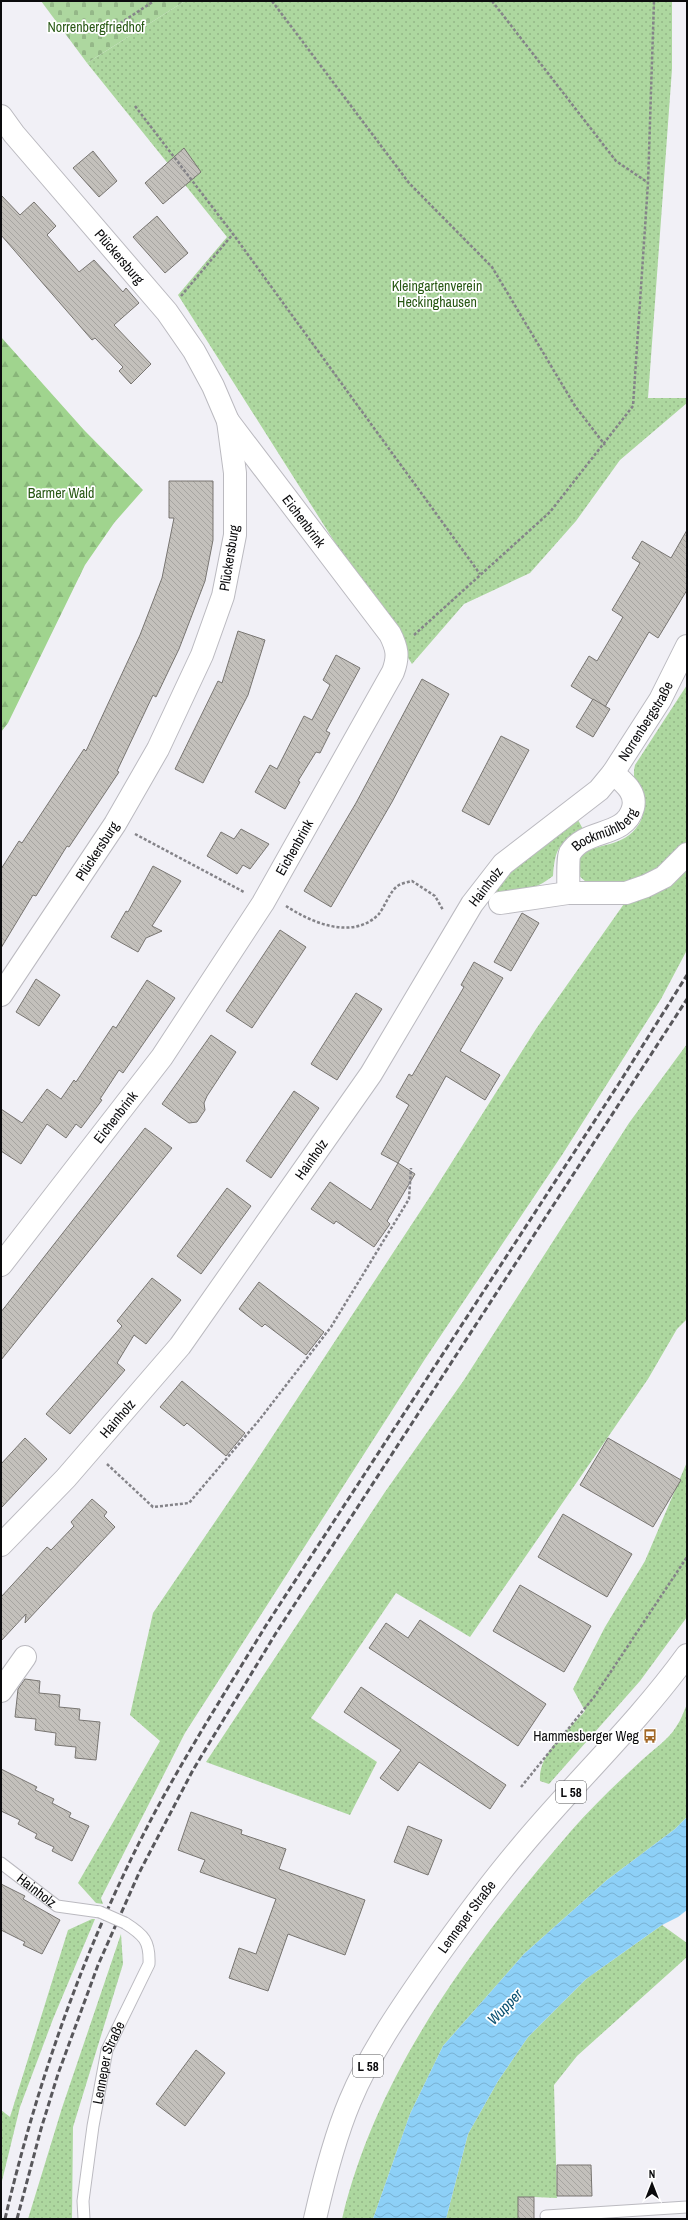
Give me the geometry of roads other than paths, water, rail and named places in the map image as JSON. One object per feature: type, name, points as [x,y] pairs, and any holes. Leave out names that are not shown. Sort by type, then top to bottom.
[{"type":"street","name":"Plückersburg","points":[[1,116],[14,134],[167,312],[194,351],[213,386],[228,421],[235,474],[235,535],[223,596],[202,655],[158,749],[115,824],[1,995]]},
{"type":"street","name":"Eichenbrink","points":[[1,1265],[162,1057],[263,903],[394,672],[398,650],[390,634],[228,421]]},
{"type":"street","name":"Norrenbergstraße","points":[[613,774],[660,700],[687,646]]},
{"type":"street","name":"Bockmühlberg","points":[[568,893],[569,854],[576,845],[624,824],[630,818],[634,804],[633,795],[627,785],[613,774]]},
{"type":"street","name":"Hainholz","points":[[1,1545],[90,1450],[180,1346],[194,1327],[371,1074],[456,928],[472,904],[504,864],[588,800],[613,774]]},
{"type":"street","points":[[500,903],[568,893],[626,893],[646,886],[664,877],[687,854]]},
{"type":"street","name":"Lenneper Straße","points":[[315,2219],[328,2162],[350,2100],[375,2051],[403,2005],[456,1930],[521,1847],[597,1764],[667,1682],[687,1655]]},
{"type":"street","points":[[1,1691],[25,1657]]},
{"type":"lane","name":"Hainholz","points":[[1,1863],[57,1906],[100,1912],[125,1923]]},
{"type":"lane","name":"Lenneper Straße","points":[[84,2219],[83,2201],[93,2126],[107,2050],[149,1964],[150,1949],[141,1934],[125,1923]]},
{"type":"lane","points":[[546,2216],[687,2207]]},
{"type":"water","name":"Wupper","points":[[687,1817],[687,1910],[678,1917],[662,1925],[586,1979],[528,2037],[498,2081],[468,2134],[446,2219],[373,2219],[410,2114],[443,2046],[524,1954],[607,1880],[675,1829]]},
{"type":"railway","points":[[5,2219],[18,2166],[49,2062],[86,1960],[130,1860],[168,1788],[265,1627],[618,1085],[687,975]]},
{"type":"railway","points":[[17,2219],[41,2129],[58,2074],[98,1965],[139,1873],[193,1770],[276,1633],[687,999]]},
{"type":"place","name":"Hammesberger Weg","points":[[650,1736]]},
{"type":"park label","name":"Norrenbergfriedhof","points":[[96,27]]},
{"type":"park label","name":"Kleingartenverein Heckinghausen","points":[[437,294]]},
{"type":"park label","name":"Barmer Wald","points":[[61,493]]}]
